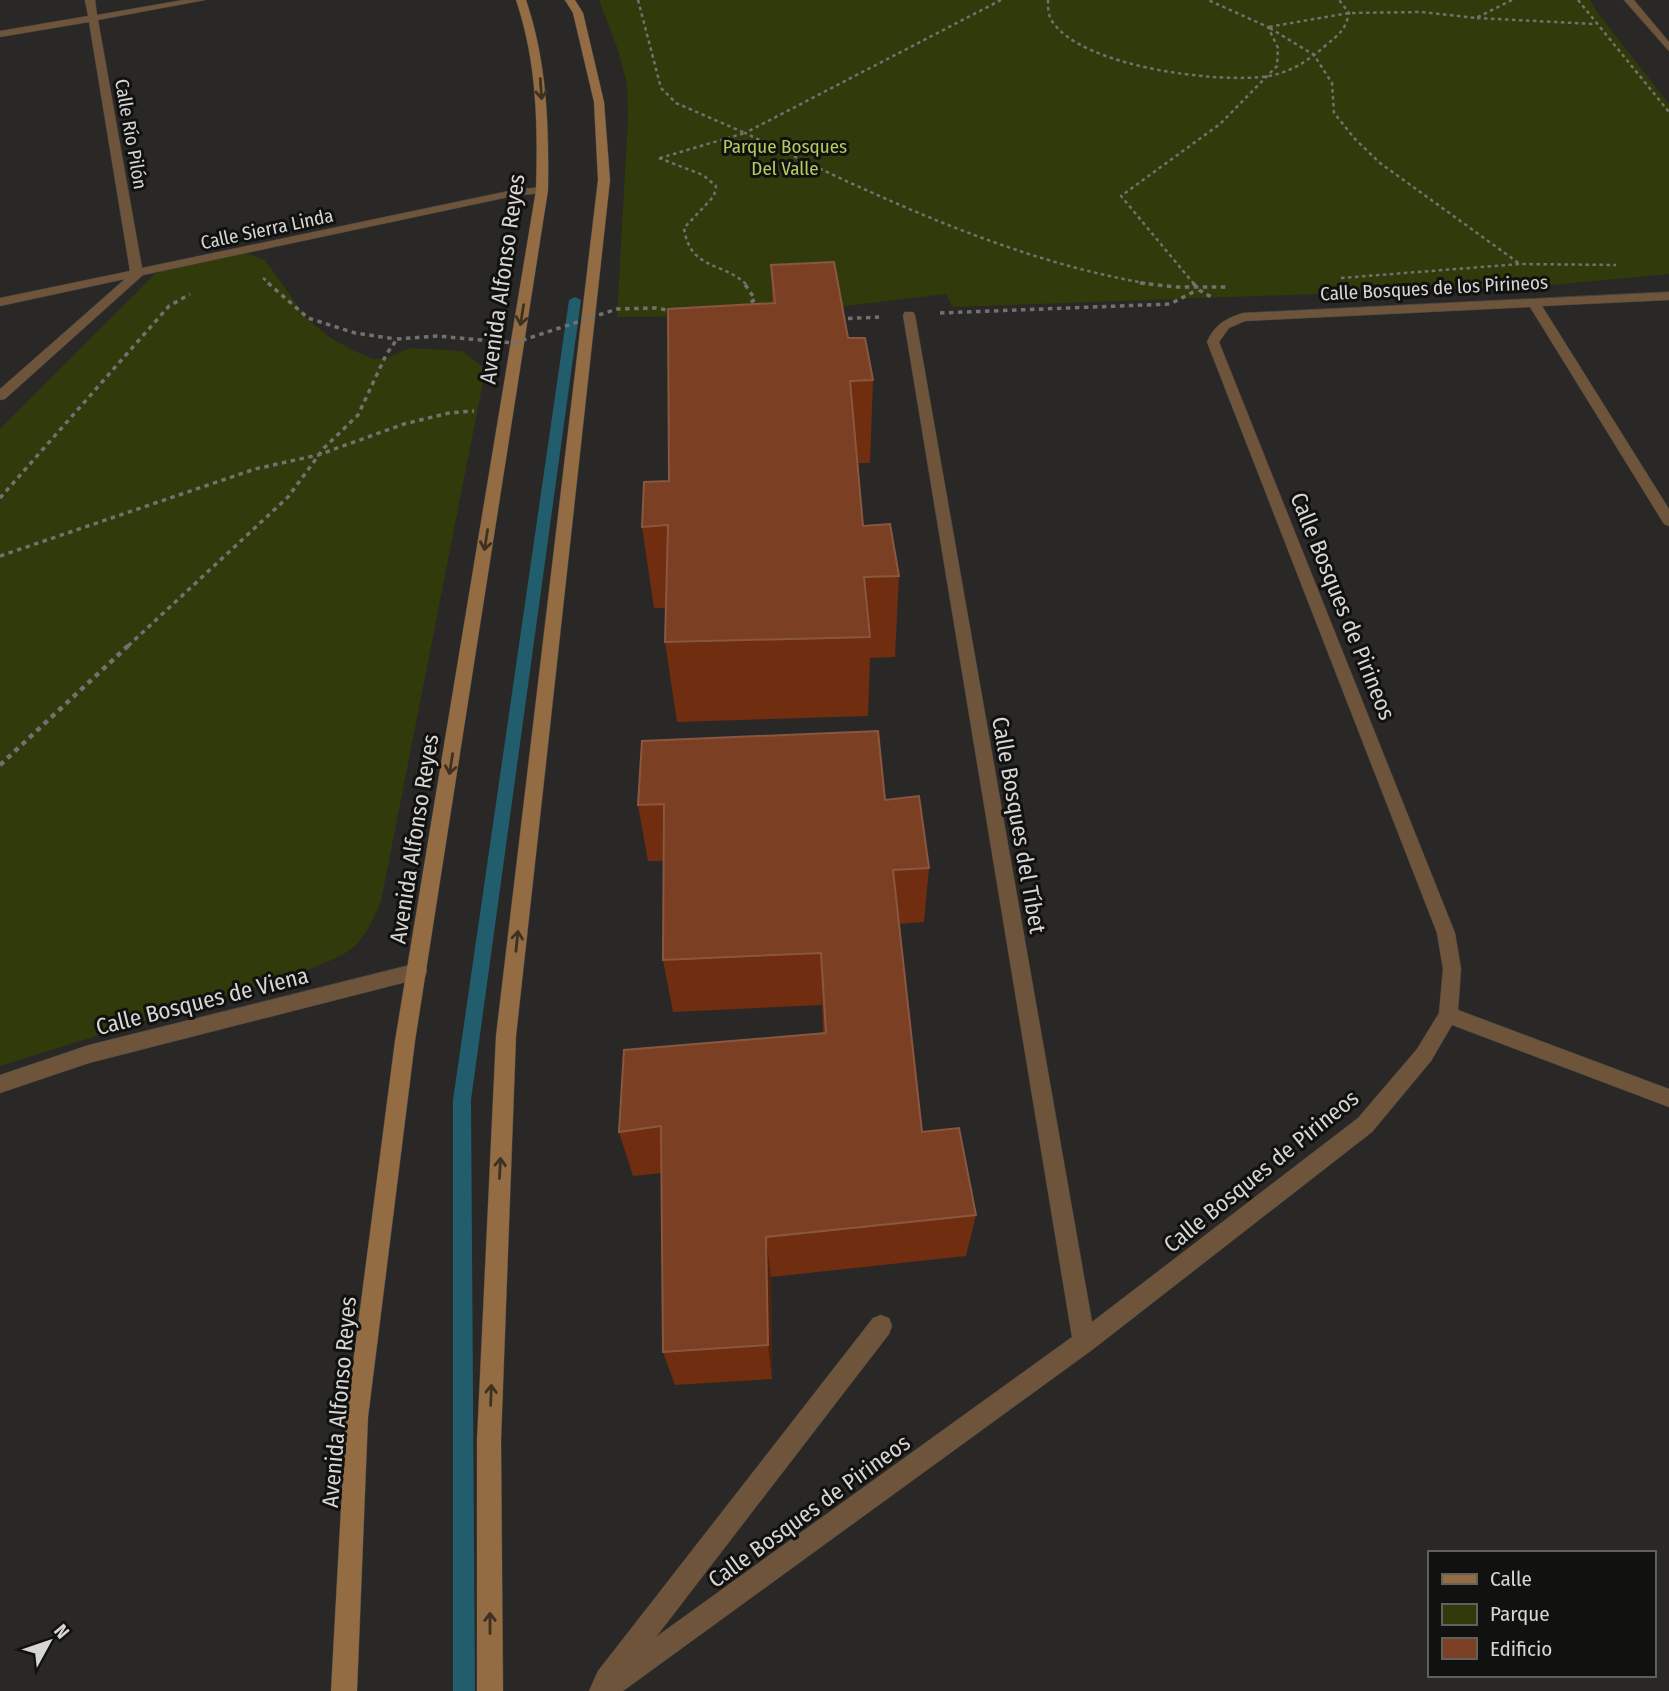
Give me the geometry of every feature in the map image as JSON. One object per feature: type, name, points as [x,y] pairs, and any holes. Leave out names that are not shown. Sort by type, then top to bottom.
[{"type":"main road","name":"Avenida Alfonso Reyes","points":[[344,1691],[357,1416],[405,1041],[542,190],[544,128],[539,67],[521,0]]},
{"type":"main road","points":[[490,1691],[489,1440],[506,1036],[604,180],[599,102],[574,4]]},
{"type":"street","name":"Calle Río Pilón","points":[[90,0],[137,275]]},
{"type":"street","points":[[0,34],[200,0]]},
{"type":"street","points":[[1629,0],[1669,48]]},
{"type":"street","name":"Calle Sierra Linda","points":[[0,302],[513,193],[542,190]]},
{"type":"street","points":[[0,396],[137,275]]},
{"type":"street","name":"Calle Bosques de los Pirineos","points":[[1243,317],[1669,296]]},
{"type":"street","points":[[1534,303],[1669,521]]},
{"type":"street","name":"Calle Bosques del Tíbet","points":[[909,315],[1084,1342]]},
{"type":"street","name":"Calle Bosques de Pirineos","points":[[600,1691],[1084,1342],[1365,1125],[1424,1055],[1448,1015],[1452,969],[1446,933],[1213,341],[1216,332],[1227,323],[1243,317]]},
{"type":"street","name":"Calle Bosques de Viena","points":[[0,1084],[89,1054],[418,971]]},
{"type":"street","points":[[1448,1015],[1669,1098]]},
{"type":"street","points":[[600,1691],[881,1326]]},
{"type":"path","points":[[638,0],[661,88],[677,103],[889,202],[1084,272],[1199,290],[1239,286]]},
{"type":"path","points":[[735,310],[744,308],[755,299],[752,288],[737,276],[716,269],[702,260],[687,245],[684,228],[714,196],[716,186],[702,175],[659,158],[745,133],[1001,0]]},
{"type":"path","points":[[1048,0],[1052,22],[1070,39],[1103,55],[1178,75],[1267,76],[1290,70],[1314,55],[1346,27],[1349,13],[1339,0]]},
{"type":"path","points":[[1208,0],[1268,27],[1314,55],[1332,83],[1334,113],[1355,139],[1391,171],[1520,264]]},
{"type":"path","points":[[1476,18],[1512,0]]},
{"type":"path","points":[[1578,0],[1594,24],[1669,112]]},
{"type":"path","points":[[1268,27],[1349,13],[1422,12],[1476,18],[1594,24]]},
{"type":"path","points":[[1243,317],[1199,290],[1121,196],[1220,124],[1277,66],[1278,48],[1268,27]]},
{"type":"path","points":[[1332,279],[1520,264],[1625,265]]},
{"type":"path","points":[[252,280],[265,278],[308,318],[355,333],[397,339],[437,337],[514,343],[617,309],[656,308],[677,312]]},
{"type":"path","points":[[835,319],[1170,304],[1199,290]]},
{"type":"path","points":[[0,498],[169,306],[191,293]]},
{"type":"path","points":[[0,765],[288,497],[311,469],[318,455],[357,415],[383,365],[386,349],[397,339]]},
{"type":"path","points":[[0,556],[255,469],[318,455],[404,424],[449,413],[485,410]]},
{"type":"green space","name":"Parque Bosques Del Valle","points":[[599,0],[1590,0],[1669,104],[1669,274],[1540,286],[953,307],[946,294],[761,316],[617,317],[628,119],[627,84],[618,50]]},
{"type":"green space","points":[[241,251],[265,260],[307,319],[332,339],[355,351],[373,359],[386,358],[410,348],[462,351],[483,367],[483,382],[381,901],[361,940],[335,959],[305,971],[0,1066],[0,429],[155,274],[178,263]]},
{"type":"building","points":[[834,262],[848,338],[865,338],[873,380],[850,381],[863,526],[890,524],[899,576],[864,577],[870,637],[665,642],[668,525],[642,527],[644,482],[669,481],[668,309],[775,303],[771,265]]},
{"type":"building","points":[[878,731],[885,800],[919,796],[929,868],[893,870],[922,1132],[959,1128],[976,1215],[766,1237],[768,1345],[663,1352],[661,1126],[619,1132],[624,1050],[826,1033],[821,953],[663,960],[664,804],[638,805],[642,741]]},
{"type":"waterway","points":[[464,1691],[462,1100],[575,300]]}]
